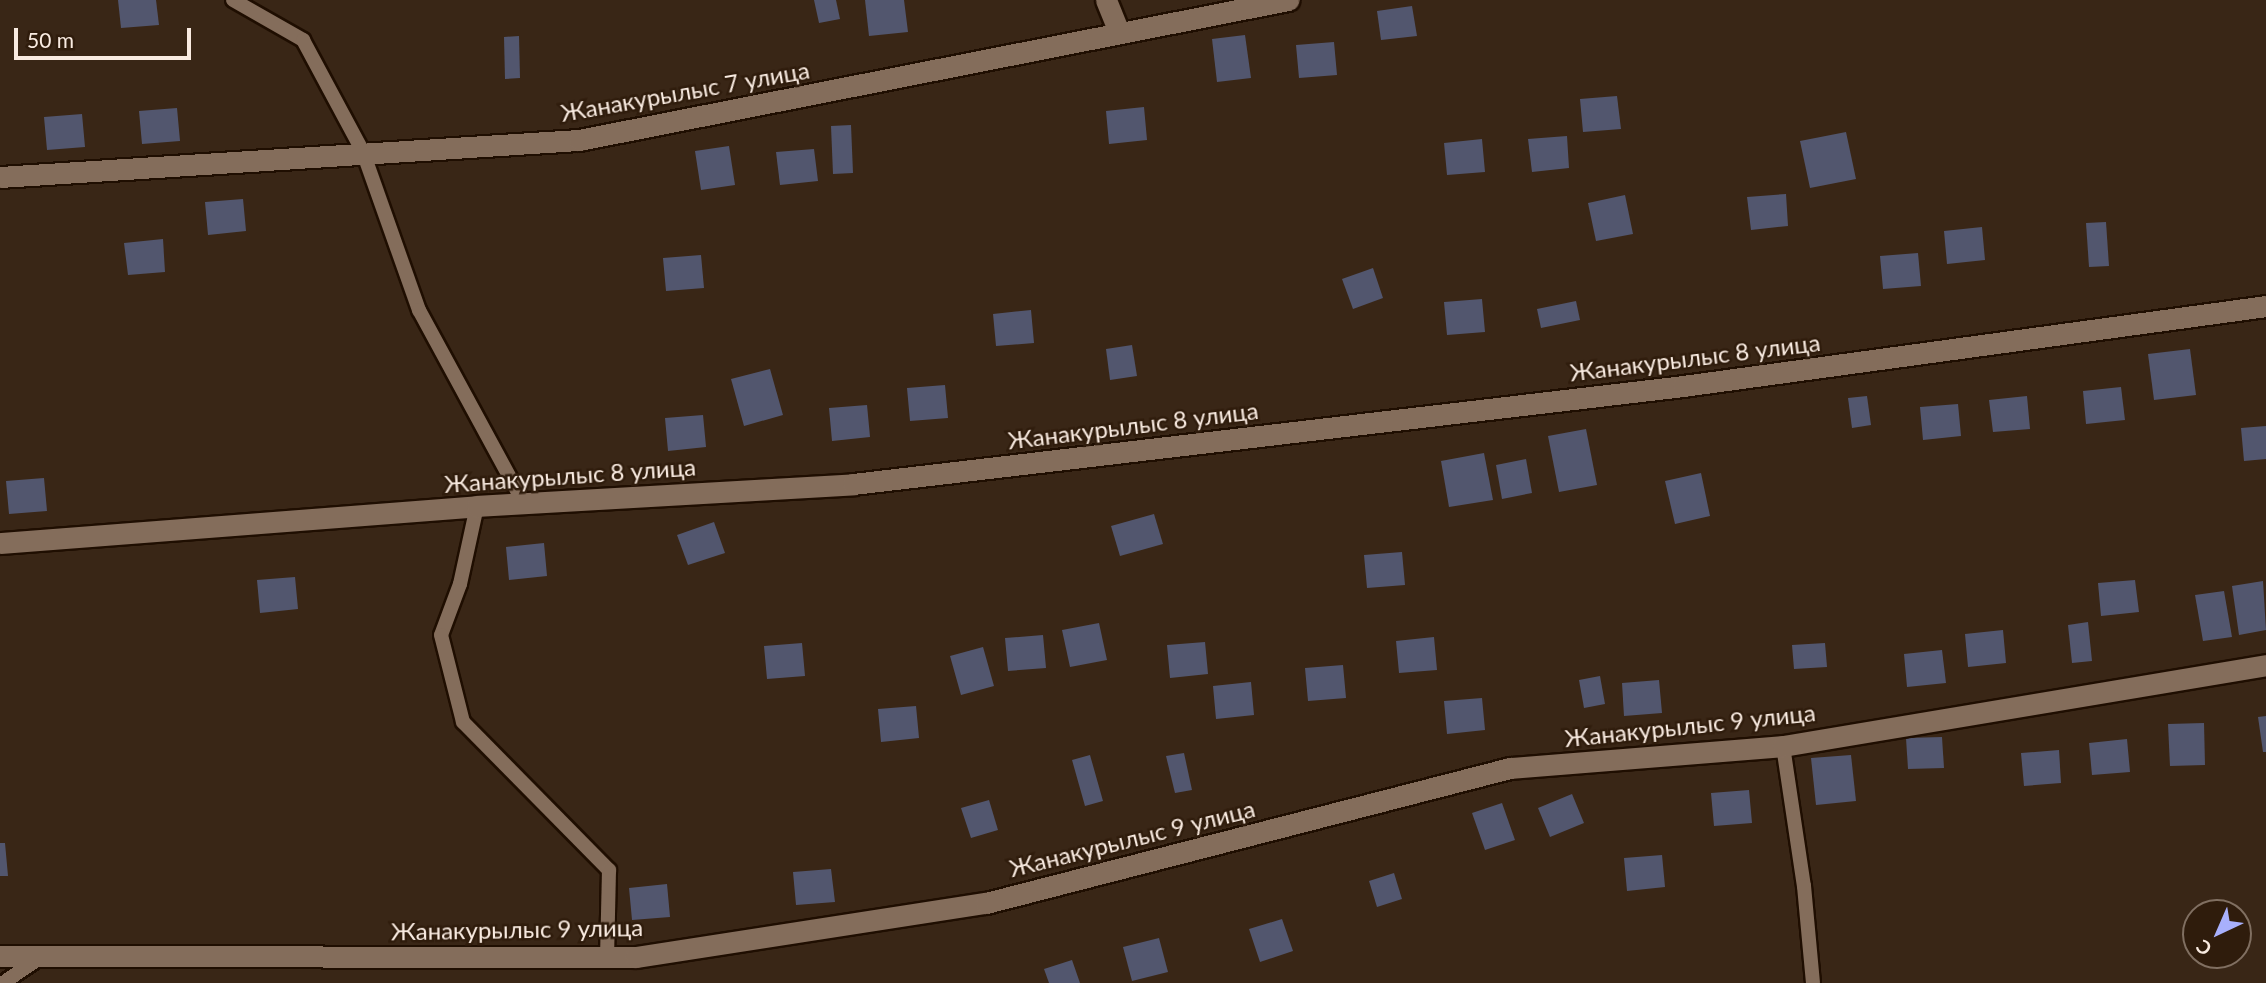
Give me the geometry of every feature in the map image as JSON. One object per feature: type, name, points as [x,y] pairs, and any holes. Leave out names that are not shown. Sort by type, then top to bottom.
[{"type":"street","points":[[1106,0],[1119,32]]},
{"type":"street","name":"Жанакурылыс 7 улица","points":[[0,177],[579,140],[1288,0]]},
{"type":"street","name":"Жанакурылыс 8 улица","points":[[0,543],[477,506],[881,481],[1683,386],[2266,306]]},
{"type":"street","name":"Жанакурылыс 9 улица","points":[[0,956],[636,957],[986,903],[1510,768],[1783,746],[2266,666]]},
{"type":"lane","points":[[233,0],[303,40],[363,152],[419,310],[524,503]]},
{"type":"lane","points":[[477,506],[460,584],[441,635],[463,722],[610,870],[607,957]]},
{"type":"lane","points":[[1783,746],[1804,886],[1813,983]]},
{"type":"lane","points":[[3,983],[42,956]]},
{"type":"building","points":[[118,0],[156,0],[159,25],[121,28]]},
{"type":"building","points":[[814,0],[836,0],[840,19],[819,23]]},
{"type":"building","points":[[865,0],[904,0],[908,32],[869,36]]},
{"type":"building","points":[[1412,6],[1417,36],[1381,40],[1377,11]]},
{"type":"building","points":[[1245,35],[1251,78],[1217,82],[1212,39]]},
{"type":"building","points":[[519,36],[520,78],[505,79],[504,37]]},
{"type":"building","points":[[1334,42],[1337,75],[1299,78],[1296,45]]},
{"type":"building","points":[[1617,96],[1621,129],[1583,132],[1580,99]]},
{"type":"building","points":[[1144,107],[1147,140],[1109,144],[1106,111]]},
{"type":"building","points":[[177,108],[180,141],[142,144],[139,111]]},
{"type":"building","points":[[82,114],[85,147],[47,150],[44,117]]},
{"type":"building","points":[[851,125],[853,173],[833,174],[831,126]]},
{"type":"building","points":[[1846,132],[1856,179],[1810,188],[1800,141]]},
{"type":"building","points":[[1567,136],[1569,168],[1532,172],[1528,139]]},
{"type":"building","points":[[1482,139],[1485,172],[1447,175],[1444,143]]},
{"type":"building","points":[[729,146],[735,185],[701,190],[695,151]]},
{"type":"building","points":[[814,149],[818,181],[780,185],[776,152]]},
{"type":"building","points":[[1786,194],[1788,226],[1751,230],[1747,197]]},
{"type":"building","points":[[1625,195],[1633,234],[1596,241],[1588,203]]},
{"type":"building","points":[[243,199],[246,231],[208,235],[205,202]]},
{"type":"building","points":[[2106,222],[2109,266],[2089,267],[2086,223]]},
{"type":"building","points":[[1982,227],[1985,260],[1947,264],[1944,231]]},
{"type":"building","points":[[163,239],[165,272],[128,275],[124,243]]},
{"type":"building","points":[[1918,253],[1921,286],[1883,289],[1880,256]]},
{"type":"building","points":[[701,255],[704,288],[666,291],[663,258]]},
{"type":"building","points":[[1373,268],[1383,298],[1353,309],[1342,279]]},
{"type":"building","points":[[1482,299],[1485,332],[1447,335],[1444,302]]},
{"type":"building","points":[[1576,301],[1580,320],[1541,328],[1537,309]]},
{"type":"building","points":[[1031,310],[1034,343],[996,346],[993,314]]},
{"type":"building","points":[[1132,345],[1137,376],[1110,380],[1106,349]]},
{"type":"building","points":[[2190,349],[2196,395],[2154,400],[2148,354]]},
{"type":"building","points":[[770,369],[783,415],[744,426],[731,379]]},
{"type":"building","points":[[945,385],[948,418],[910,421],[907,388]]},
{"type":"building","points":[[2121,387],[2125,420],[2086,424],[2083,391]]},
{"type":"building","points":[[1867,396],[1871,425],[1852,428],[1848,398]]},
{"type":"building","points":[[2027,396],[2030,429],[1993,432],[1989,400]]},
{"type":"building","points":[[1958,404],[1961,436],[1923,440],[1920,407]]},
{"type":"building","points":[[867,405],[870,437],[832,441],[829,408]]},
{"type":"building","points":[[703,415],[706,447],[668,451],[665,418]]},
{"type":"building","points":[[2266,426],[2266,459],[2244,461],[2241,428]]},
{"type":"building","points":[[1586,429],[1597,485],[1559,492],[1548,436]]},
{"type":"building","points":[[1484,453],[1493,500],[1449,507],[1441,461]]},
{"type":"building","points":[[1526,459],[1532,493],[1502,499],[1496,465]]},
{"type":"building","points":[[1701,473],[1710,516],[1675,524],[1665,481]]},
{"type":"building","points":[[44,478],[47,511],[9,514],[6,481]]},
{"type":"building","points":[[1154,514],[1163,544],[1120,556],[1111,526]]},
{"type":"building","points":[[714,522],[725,553],[688,565],[677,535]]},
{"type":"building","points":[[544,543],[547,576],[509,580],[506,547]]},
{"type":"building","points":[[1402,552],[1405,585],[1367,588],[1364,555]]},
{"type":"building","points":[[295,577],[298,609],[260,613],[257,580]]},
{"type":"building","points":[[2135,580],[2139,612],[2101,616],[2098,583]]},
{"type":"building","points":[[2263,581],[2266,630],[2239,635],[2232,586]]},
{"type":"building","points":[[2224,591],[2232,637],[2203,641],[2195,595]]},
{"type":"building","points":[[2088,622],[2092,661],[2072,663],[2068,625]]},
{"type":"building","points":[[1099,623],[1107,660],[1070,667],[1062,630]]},
{"type":"building","points":[[2003,630],[2006,663],[1968,667],[1965,634]]},
{"type":"building","points":[[1043,635],[1046,668],[1008,671],[1005,638]]},
{"type":"building","points":[[1434,637],[1437,670],[1399,673],[1396,641]]},
{"type":"building","points":[[1205,642],[1208,674],[1170,678],[1167,645]]},
{"type":"building","points":[[802,643],[805,676],[767,679],[764,646]]},
{"type":"building","points":[[1825,643],[1827,667],[1794,669],[1792,645]]},
{"type":"building","points":[[983,647],[994,686],[961,695],[950,656]]},
{"type":"building","points":[[1942,650],[1946,683],[1907,687],[1904,654]]},
{"type":"building","points":[[1343,665],[1346,698],[1308,701],[1305,668]]},
{"type":"building","points":[[1600,676],[1605,704],[1584,708],[1579,680]]},
{"type":"building","points":[[1659,680],[1662,713],[1624,716],[1622,683]]},
{"type":"building","points":[[1251,682],[1254,715],[1216,719],[1213,686]]},
{"type":"building","points":[[1482,698],[1485,730],[1447,734],[1444,701]]},
{"type":"building","points":[[916,706],[919,738],[881,742],[878,709]]},
{"type":"building","points":[[2266,716],[2266,752],[2263,752],[2258,717]]},
{"type":"building","points":[[2204,723],[2205,765],[2170,766],[2168,724]]},
{"type":"building","points":[[1942,737],[1944,768],[1908,769],[1906,738]]},
{"type":"building","points":[[2127,739],[2130,772],[2092,775],[2089,743]]},
{"type":"building","points":[[2059,750],[2061,783],[2024,786],[2021,753]]},
{"type":"building","points":[[1184,753],[1192,790],[1175,793],[1166,756]]},
{"type":"building","points":[[1090,755],[1103,801],[1085,806],[1072,760]]},
{"type":"building","points":[[1851,755],[1856,801],[1816,805],[1811,758]]},
{"type":"building","points":[[1749,790],[1752,823],[1714,826],[1711,793]]},
{"type":"building","points":[[1572,794],[1584,823],[1550,837],[1538,808]]},
{"type":"building","points":[[989,800],[998,830],[971,838],[961,808]]},
{"type":"building","points":[[1502,803],[1515,840],[1485,850],[1472,813]]},
{"type":"building","points":[[0,843],[5,843],[8,876],[0,876]]},
{"type":"building","points":[[1662,855],[1665,887],[1627,891],[1624,858]]},
{"type":"building","points":[[831,869],[835,902],[796,905],[793,872]]},
{"type":"building","points":[[1394,873],[1402,899],[1377,907],[1369,881]]},
{"type":"building","points":[[667,884],[670,917],[632,920],[629,888]]},
{"type":"building","points":[[1282,919],[1293,951],[1260,962],[1249,929]]},
{"type":"building","points":[[1159,938],[1168,972],[1132,981],[1123,947]]},
{"type":"building","points":[[1072,960],[1080,983],[1049,983],[1044,969]]}]
